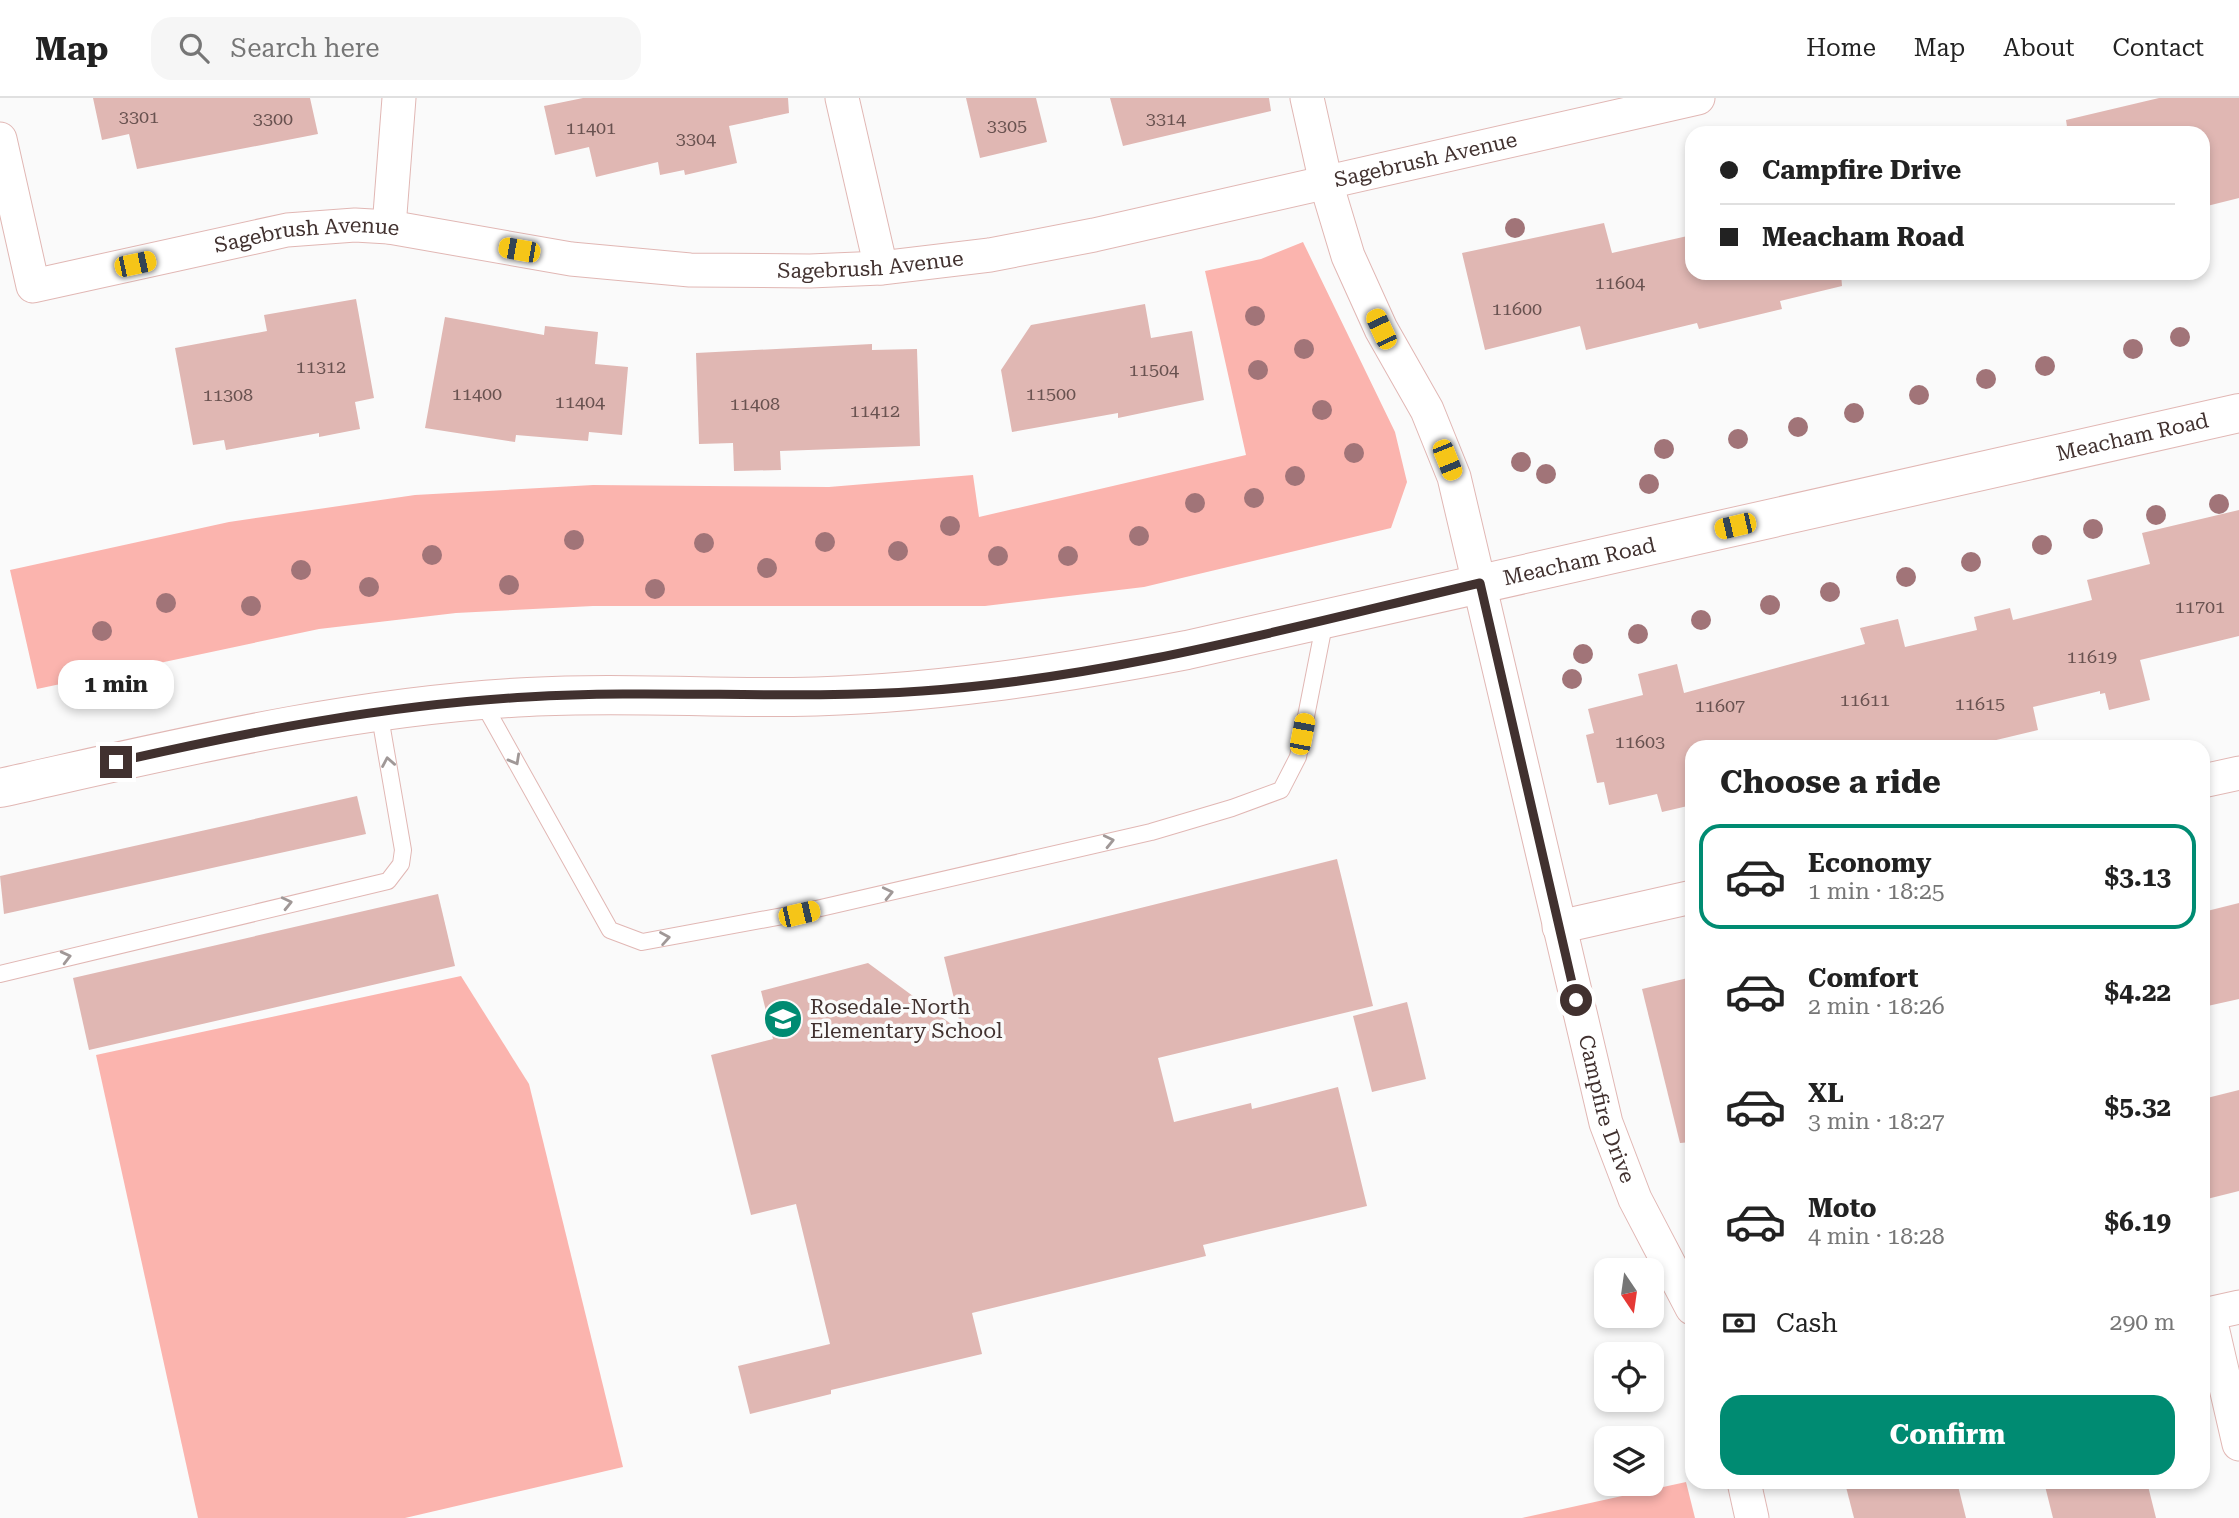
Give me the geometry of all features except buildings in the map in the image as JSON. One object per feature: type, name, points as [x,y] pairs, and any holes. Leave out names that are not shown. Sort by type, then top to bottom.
[{"type":"street","points":[[389,228],[400,98]]},
{"type":"street","points":[[842,98],[881,268]]},
{"type":"street","name":"Campfire Drive","points":[[1307,98],[1326,183],[1348,256],[1381,329],[1427,410],[1454,477],[1606,1123],[1635,1199],[1685,1295]]},
{"type":"street","name":"Sagebrush Avenue","points":[[0,139],[33,286],[287,230],[355,225],[389,228],[571,259],[690,270],[810,271],[881,268],[990,255],[1055,243],[1698,98]]},
{"type":"street","name":"Meacham Road","points":[[0,788],[268,728],[379,711],[481,701],[660,695],[793,697],[924,691],[1055,675],[1325,619],[2239,413]]},
{"type":"street","points":[[2210,779],[2239,773]]},
{"type":"street","points":[[1559,927],[1685,899]]},
{"type":"street","points":[[2217,1312],[2239,1444]]},
{"type":"street","points":[[1746,1489],[1752,1518]]},
{"type":"lane","points":[[481,701],[610,930],[642,942],[799,914],[1151,831],[1232,808],[1281,790],[1298,757],[1325,619]]},
{"type":"lane","points":[[0,974],[388,881],[401,864],[403,850],[379,711]]},
{"type":"shaded area","points":[[1303,242],[1395,432],[1407,482],[1391,528],[1144,587],[985,606],[593,606],[456,613],[319,629],[37,689],[10,570],[229,522],[415,495],[593,485],[829,487],[973,475],[979,517],[1246,455],[1205,271],[1261,259]]},
{"type":"shaded area","points":[[461,976],[529,1084],[623,1467],[405,1518],[198,1518],[96,1055]]},
{"type":"shaded area","points":[[1685,1482],[1695,1518],[1522,1518],[1622,1496],[1664,1496],[1664,1487]]},
{"type":"place","name":"Rosedale-North Elementary School","points":[[783,1019]]},
{"type":"route","points":[[116,762],[268,728],[398,708],[528,697],[793,697],[924,691],[1055,675],[1187,650],[1480,583],[1576,1000]]}]
